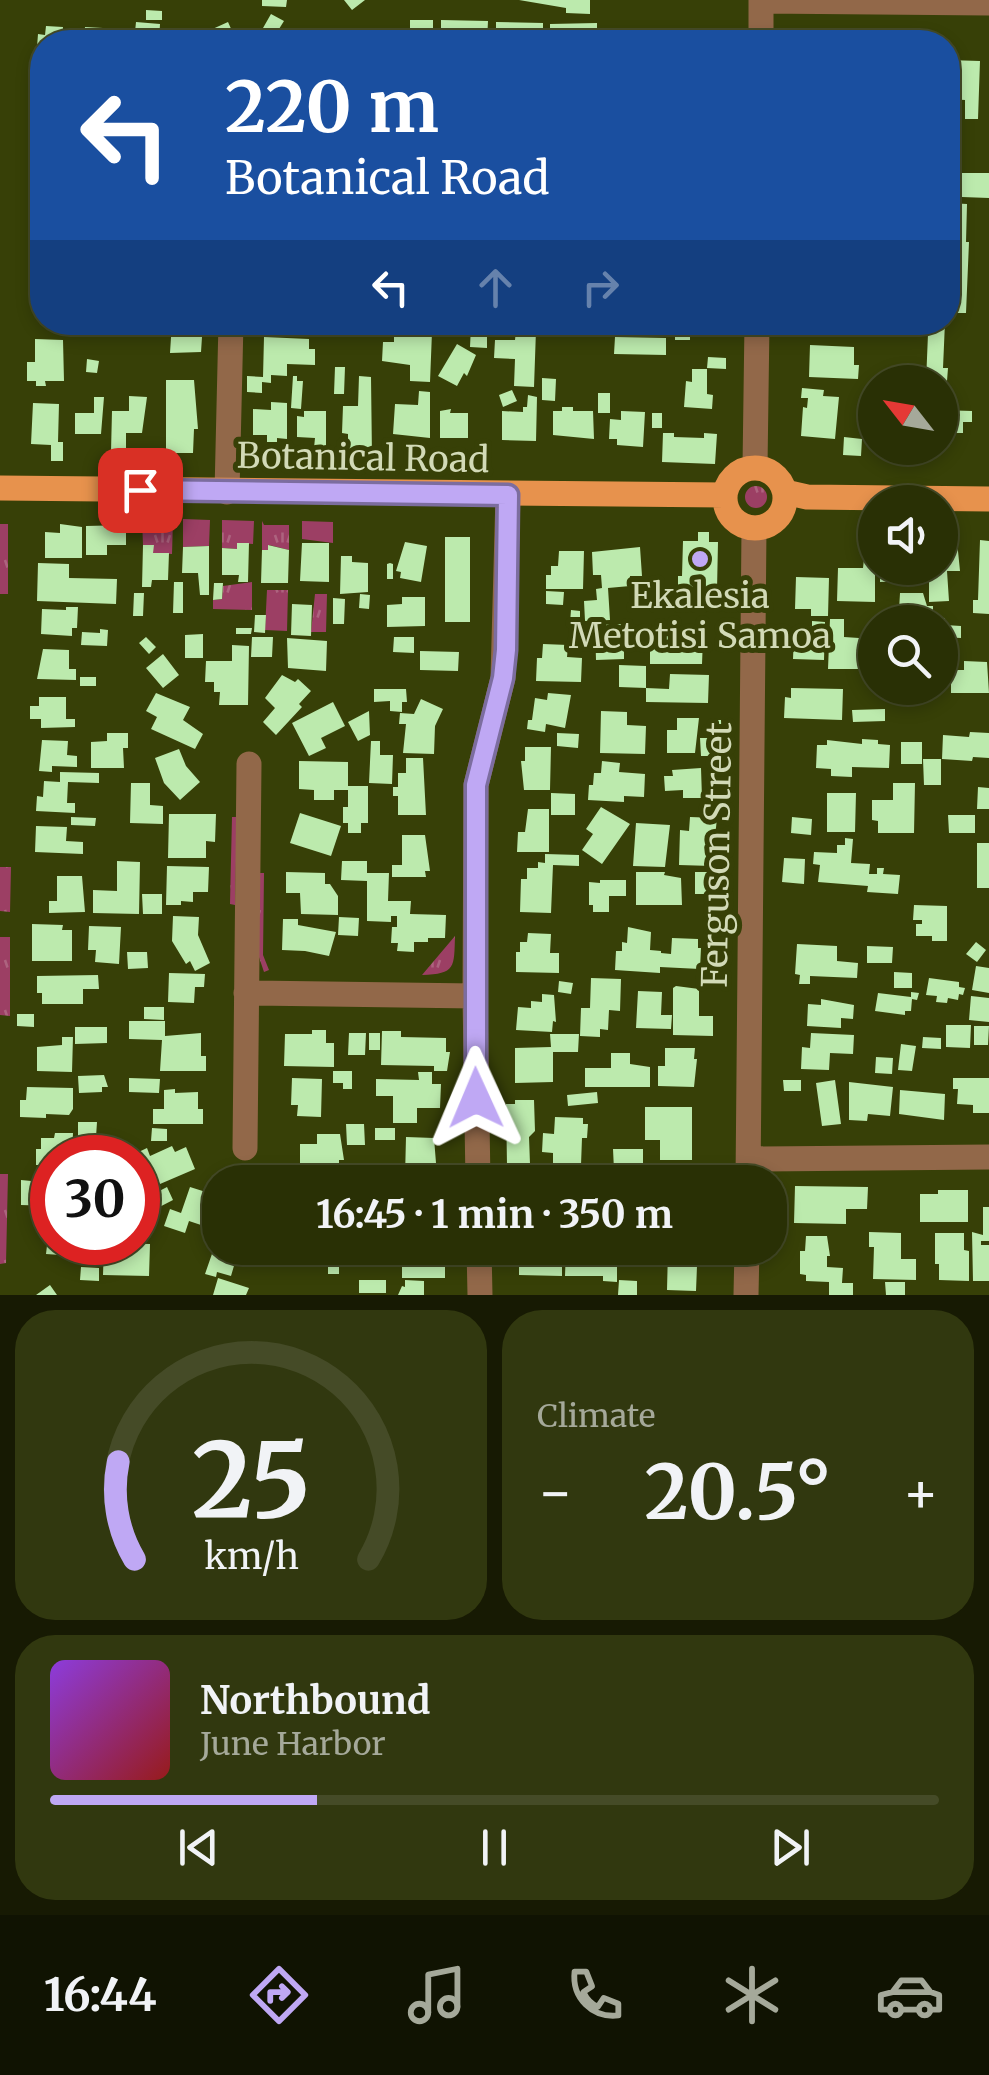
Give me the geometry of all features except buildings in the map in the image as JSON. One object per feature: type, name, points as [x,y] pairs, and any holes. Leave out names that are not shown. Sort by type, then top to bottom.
[{"type":"main road","points":[[755,467],[771,471],[785,492],[783,510],[772,524],[754,528],[733,518],[725,496],[738,472],[755,467]]},
{"type":"main road","name":"Botanical Road","points":[[0,488],[725,496]]},
{"type":"main road","points":[[785,492],[808,497],[989,499]]},
{"type":"street","points":[[760,30],[761,1],[989,4]]},
{"type":"street","points":[[226,492],[232,335]]},
{"type":"street","points":[[755,467],[757,335]]},
{"type":"street","points":[[478,1165],[476,785],[503,678],[508,495]]},
{"type":"street","name":"Ferguson Street","points":[[749,1165],[754,528]]},
{"type":"street","points":[[244,1148],[249,764]]},
{"type":"street","points":[[246,993],[474,996]]},
{"type":"street","points":[[787,1168],[989,1158]]},
{"type":"street","points":[[479,1265],[480,1295]]},
{"type":"street","points":[[746,1295],[747,1265]]},
{"type":"green space","points":[[756,486],[764,489],[764,505],[756,508],[748,505],[745,497],[748,489]]},
{"type":"green space","points":[[142,518],[173,519],[172,554],[153,553],[153,545],[143,545]]},
{"type":"green space","points":[[183,519],[210,520],[209,546],[183,547]]},
{"type":"green space","points":[[222,520],[254,521],[253,544],[222,548]]},
{"type":"green space","points":[[262,521],[264,525],[289,525],[289,550],[269,545],[268,550],[262,550]]},
{"type":"green space","points":[[302,521],[333,522],[333,543],[302,539]]},
{"type":"green space","points":[[0,524],[8,524],[8,594],[0,594]]},
{"type":"green space","points":[[252,582],[252,610],[213,609],[213,600],[222,599],[223,586]]},
{"type":"green space","points":[[267,590],[288,590],[287,631],[265,630]]},
{"type":"green space","points":[[315,594],[327,594],[326,632],[311,632]]},
{"type":"green space","points":[[232,817],[237,817],[235,905],[230,904]]},
{"type":"green space","points":[[0,867],[11,867],[10,912],[0,911]]},
{"type":"green space","points":[[260,873],[264,873],[263,955],[269,970],[264,972],[258,954]]},
{"type":"green space","points":[[455,936],[451,967],[441,973],[422,975]]},
{"type":"green space","points":[[0,937],[10,937],[10,1016],[0,1015]]},
{"type":"green space","points":[[0,1174],[8,1174],[6,1263],[0,1264]]},
{"type":"place","name":"Ekalesia Metotisi Samoa","points":[[700,559]]},
{"type":"route","points":[[140,490],[508,495],[503,678],[476,785],[476,1098]]}]
